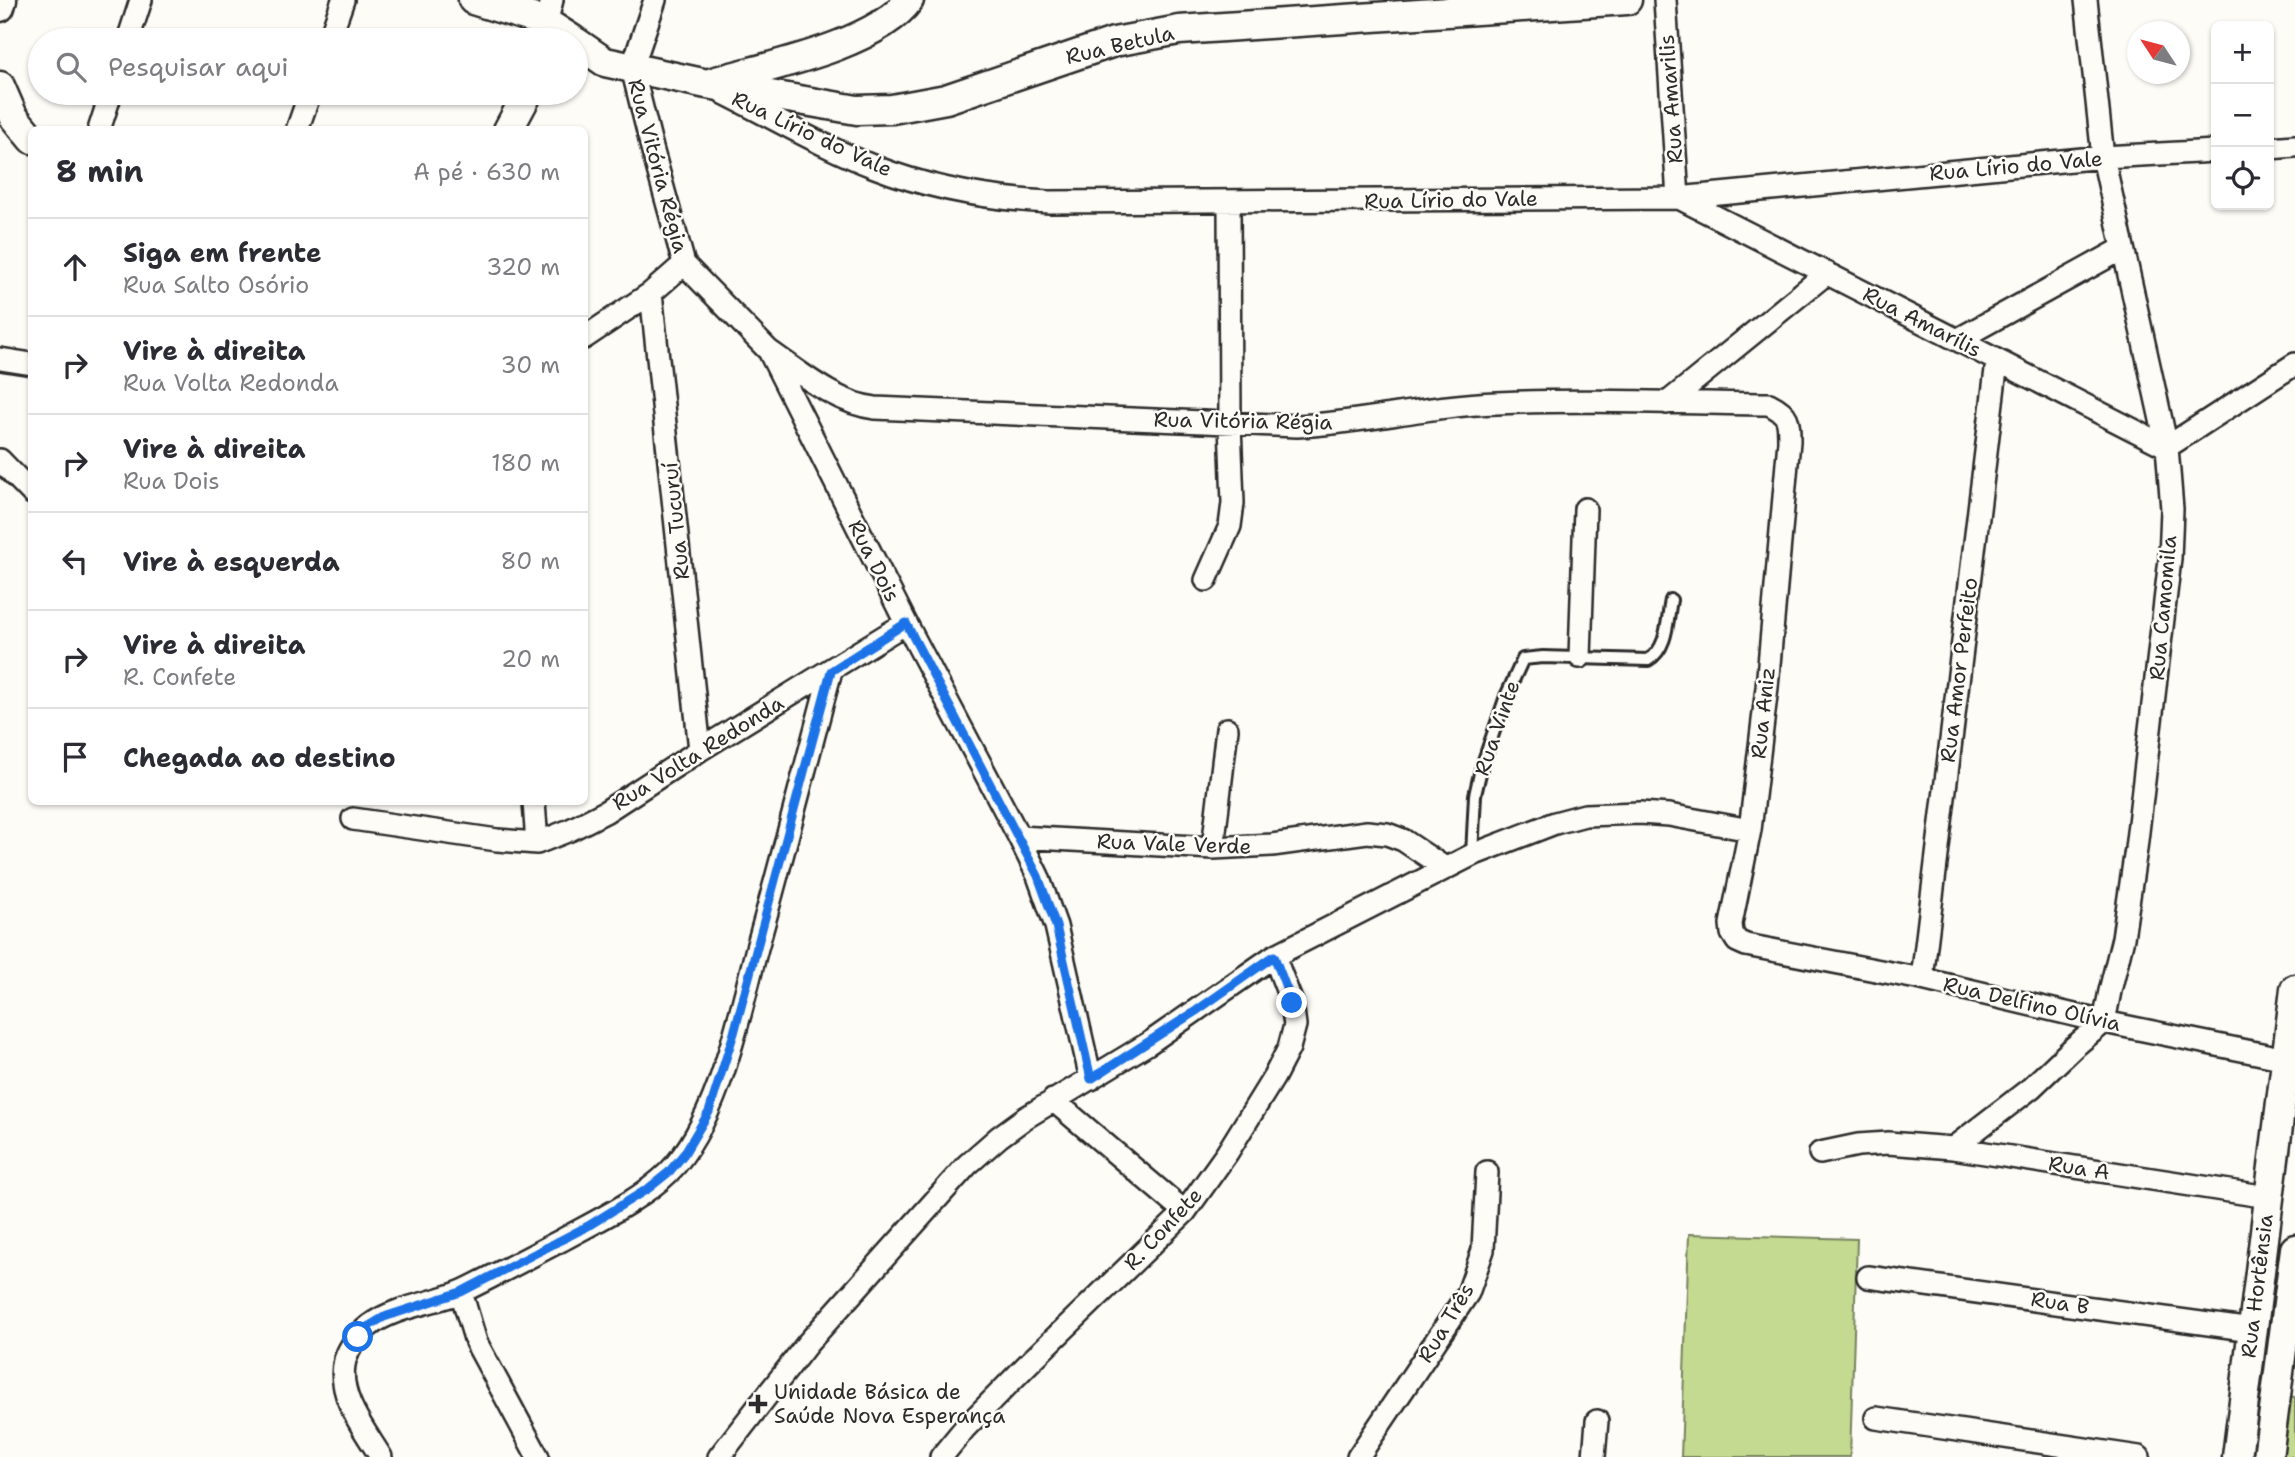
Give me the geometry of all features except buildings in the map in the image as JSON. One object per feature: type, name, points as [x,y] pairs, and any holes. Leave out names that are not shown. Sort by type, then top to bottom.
[{"type":"street","points":[[0,7],[2,0]]},
{"type":"street","points":[[132,28],[141,0]]},
{"type":"street","points":[[334,28],[344,0]]},
{"type":"street","points":[[473,0],[547,21]]},
{"type":"street","name":"Rua Vitória Régia","points":[[619,65],[655,0]]},
{"type":"street","points":[[707,84],[849,42],[879,26],[909,0]]},
{"type":"street","name":"Rua Betula","points":[[707,84],[825,106],[857,110],[892,109],[921,105],[967,93],[1082,52],[1149,34],[1627,0]]},
{"type":"street","name":"Rua Amarilis","points":[[1665,0],[1678,198]]},
{"type":"street","name":"Rua Camomila","points":[[2086,0],[2103,157],[2166,447],[2172,509],[2170,559],[2125,928],[2104,1022]]},
{"type":"street","points":[[588,48],[619,65]]},
{"type":"street","points":[[588,69],[619,65]]},
{"type":"street","name":"Rua Vitória Régia","points":[[619,65],[707,84]]},
{"type":"street","name":"Rua Vitória Régia","points":[[619,65],[652,148],[684,264]]},
{"type":"street","name":"Rua Lírio do Vale","points":[[707,84],[873,166],[940,188],[982,197],[1049,202],[1678,198],[2103,157],[2211,151]]},
{"type":"street","points":[[0,86],[13,117],[28,134]]},
{"type":"street","points":[[100,126],[107,105]]},
{"type":"street","points":[[298,126],[306,105]]},
{"type":"street","points":[[510,126],[522,105]]},
{"type":"street","points":[[2274,148],[2295,146]]},
{"type":"street","name":"Rua Amarílis","points":[[1678,198],[2166,447]]},
{"type":"street","points":[[1206,580],[1225,541],[1232,515],[1230,202]]},
{"type":"street","points":[[1957,340],[2122,249]]},
{"type":"street","points":[[588,335],[651,293],[684,264]]},
{"type":"street","name":"Rua Dois","points":[[684,264],[769,351],[906,623],[1019,837],[1038,876],[1056,926],[1091,1079]]},
{"type":"street","points":[[1667,403],[1827,273]]},
{"type":"street","name":"Rua Tucuruí","points":[[651,293],[700,750]]},
{"type":"street","name":"Rua Vitória Régia","points":[[769,351],[835,395],[861,406],[1297,426],[1336,424],[1420,410],[1497,402],[1769,404],[1783,411],[1789,424],[1789,441]]},
{"type":"street","points":[[0,359],[28,363]]},
{"type":"street","name":"Rua Amor Perfeito","points":[[1922,979],[1997,360]]},
{"type":"street","points":[[2166,447],[2295,364]]},
{"type":"street","name":"Rua Aniz","points":[[1777,952],[1737,941],[1731,924],[1750,830],[1768,673],[1789,441]]},
{"type":"street","points":[[0,460],[28,489]]},
{"type":"street","points":[[1580,657],[1585,509]]},
{"type":"street","name":"Rua Volta Redonda","points":[[353,819],[497,840],[537,843],[605,812],[906,623]]},
{"type":"street","points":[[381,1457],[358,1420],[344,1388],[343,1372],[350,1348],[369,1326],[384,1317],[461,1292],[631,1201],[669,1172],[698,1133],[709,1112],[734,1033],[831,671]]},
{"type":"street","points":[[1213,848],[1227,729]]},
{"type":"street","points":[[534,805],[537,843]]},
{"type":"street","points":[[719,1457],[807,1344],[967,1165],[999,1137],[1053,1100],[1168,1030],[1274,956],[1472,855],[1555,823],[1614,813],[1669,815],[1750,830]]},
{"type":"street","name":"Rua Vale Verde","points":[[1019,837],[1213,848],[1259,847],[1367,832],[1387,834],[1403,840],[1445,868]]},
{"type":"street","name":"Rua Delfino Olívia","points":[[1777,952],[1922,979],[2104,1022],[2286,1059]]},
{"type":"street","name":"R. Confete","points":[[941,1457],[964,1429],[1029,1363],[1185,1212],[1227,1153],[1274,1077],[1289,1048],[1295,1025],[1292,1003],[1274,956]]},
{"type":"street","name":"Rua Hortênsia","points":[[2237,1457],[2295,989]]},
{"type":"street","points":[[1953,1148],[2031,1088],[2104,1022]]},
{"type":"street","points":[[1053,1100],[1185,1212]]},
{"type":"street","name":"Rua A","points":[[1821,1153],[1858,1145],[1888,1143],[1953,1148],[2268,1197]]},
{"type":"street","name":"Rua Três","points":[[1358,1457],[1468,1293],[1483,1250],[1487,1172]]},
{"type":"street","name":"Rua Hortênsia","points":[[2268,1457],[2295,1249]]},
{"type":"street","name":"Rua B","points":[[1868,1277],[2252,1330]]},
{"type":"street","points":[[461,1292],[475,1342],[538,1457]]},
{"type":"street","points":[[1876,1418],[2139,1457]]},
{"type":"street","points":[[1594,1457],[1597,1421]]},
{"type":"lane","name":"Rua Vinte","points":[[1472,855],[1475,795],[1481,769],[1520,663],[1528,657],[1644,661],[1653,658],[1664,638],[1671,600]]},
{"type":"green space","points":[[1689,1234],[1857,1239],[1850,1457],[1681,1457]]},
{"type":"green space","points":[[2275,1394],[2295,1397],[2295,1457],[2266,1457]]},
{"type":"place","name":"Unidade Básica de Saúde Nova Esperança","points":[[758,1404]]},
{"type":"route","points":[[358,1337],[384,1317],[461,1292],[588,1226],[649,1188],[669,1172],[684,1154],[709,1112],[734,1033],[831,671],[906,623],[1019,837],[1049,901],[1091,1079],[1149,1043],[1274,956],[1292,1003]]}]
